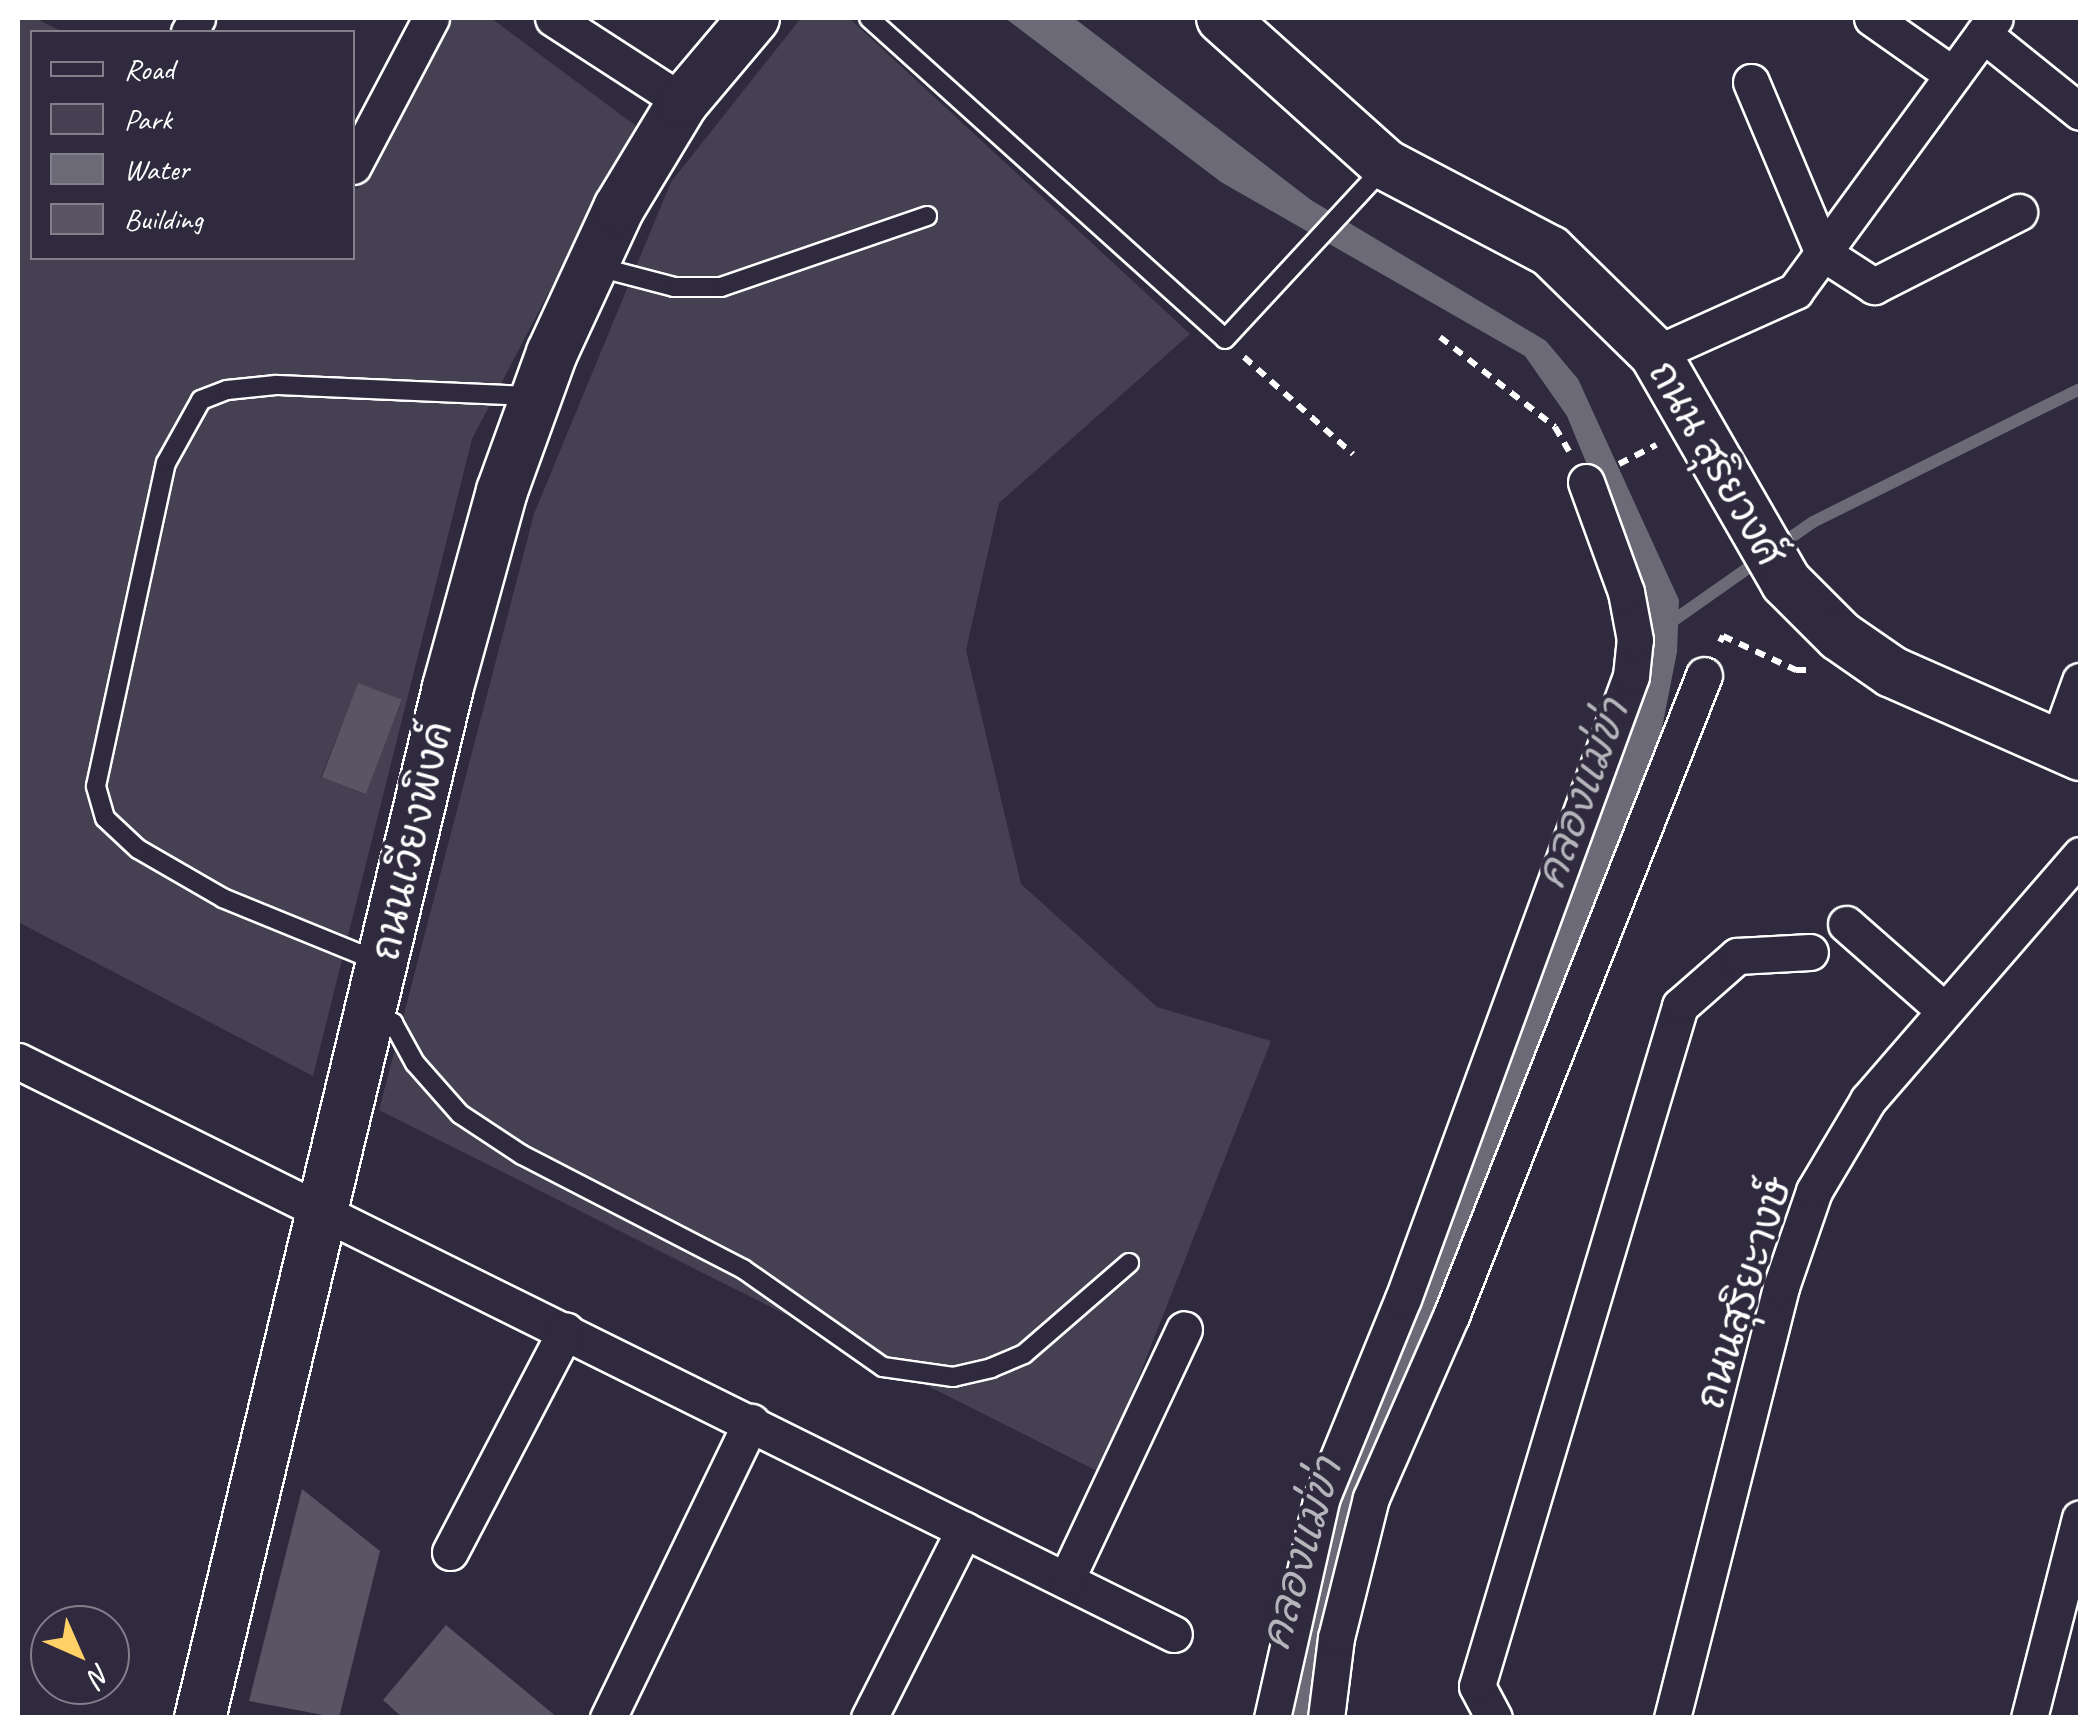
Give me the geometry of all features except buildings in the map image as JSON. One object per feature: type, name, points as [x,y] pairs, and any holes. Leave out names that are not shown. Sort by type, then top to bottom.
[{"type":"street","points":[[355,162],[431,18]]},
{"type":"street","points":[[553,18],[683,102]]},
{"type":"street","name":"ถนนเวียงพิงค์","points":[[200,1718],[453,669],[502,490],[592,266],[683,102],[754,18]]},
{"type":"street","name":"ถนน สุริยวงศ์","points":[[1222,18],[1386,165],[1550,251],[1655,354],[1786,582],[1840,636],[1892,672],[2069,749]]},
{"type":"street","points":[[1872,18],[1953,75]]},
{"type":"street","points":[[1655,354],[1795,291],[1989,26],[2080,112]]},
{"type":"street","points":[[1752,82],[1823,253],[1874,286],[2019,212]]},
{"type":"street","points":[[1272,1718],[1322,1498],[1403,1299],[1631,676],[1636,640],[1626,592],[1586,482]]},
{"type":"street","points":[[1326,1718],[1336,1638],[1371,1498],[1451,1316],[1704,675]]},
{"type":"street","points":[[2069,749],[2080,681]]},
{"type":"street","name":"ถนนสุริยะางษ์","points":[[1672,1718],[1781,1287],[1814,1191],[1868,1100],[2080,855]]},
{"type":"street","points":[[1846,924],[1944,1010]]},
{"type":"street","points":[[1494,1718],[1477,1686],[1680,1006],[1736,956],[1810,952]]},
{"type":"street","points":[[18,1061],[1174,1634]]},
{"type":"street","points":[[450,1552],[566,1330]]},
{"type":"street","points":[[1066,1580],[1184,1330]]},
{"type":"street","points":[[608,1718],[750,1422]]},
{"type":"street","points":[[2028,1718],[2080,1518]]},
{"type":"street","points":[[869,1718],[964,1530]]},
{"type":"lane","points":[[869,18],[1225,339],[1386,165]]},
{"type":"lane","points":[[592,266],[674,287],[721,286],[927,216]]},
{"type":"lane","points":[[382,962],[223,898],[138,850],[105,818],[96,786],[166,463],[201,400],[227,390],[276,385],[537,396]]},
{"type":"lane","points":[[370,1014],[394,1023],[415,1062],[460,1114],[522,1155],[742,1269],[883,1367],[952,1377],[991,1368],[1024,1354],[1129,1263]]},
{"type":"path","points":[[1440,337],[1555,427],[1586,482]]},
{"type":"path","points":[[1225,339],[1353,454]]},
{"type":"green space","points":[[18,18],[35,18],[59,30],[30,30],[30,260],[355,260],[355,188],[358,189],[452,18],[491,18],[636,126],[472,439],[313,1076],[18,922]],"holes":[[[358,684],[402,701],[364,794],[321,777]]]},
{"type":"green space","points":[[801,18],[849,18],[1190,334],[999,503],[966,650],[1021,884],[1157,1007],[1271,1041],[1101,1473],[379,1110],[534,514],[671,182]]},
{"type":"water","points":[[1005,18],[1074,18],[1311,200],[1546,341],[1578,379],[1679,600],[1677,652],[1661,733],[1574,978],[1445,1306],[1316,1717],[1281,1717],[1328,1499],[1635,715],[1611,523],[1567,416],[1525,356],[1221,182]]},
{"type":"waterway","points":[[1777,547],[1813,522],[2080,389]]},
{"type":"waterway","points":[[1667,625],[1761,559]]},
{"type":"water label","name":"คลองแม่ข่า","points":[[1583,794]]},
{"type":"water label","name":"คลองแม่ข่า","points":[[1302,1554]]}]
